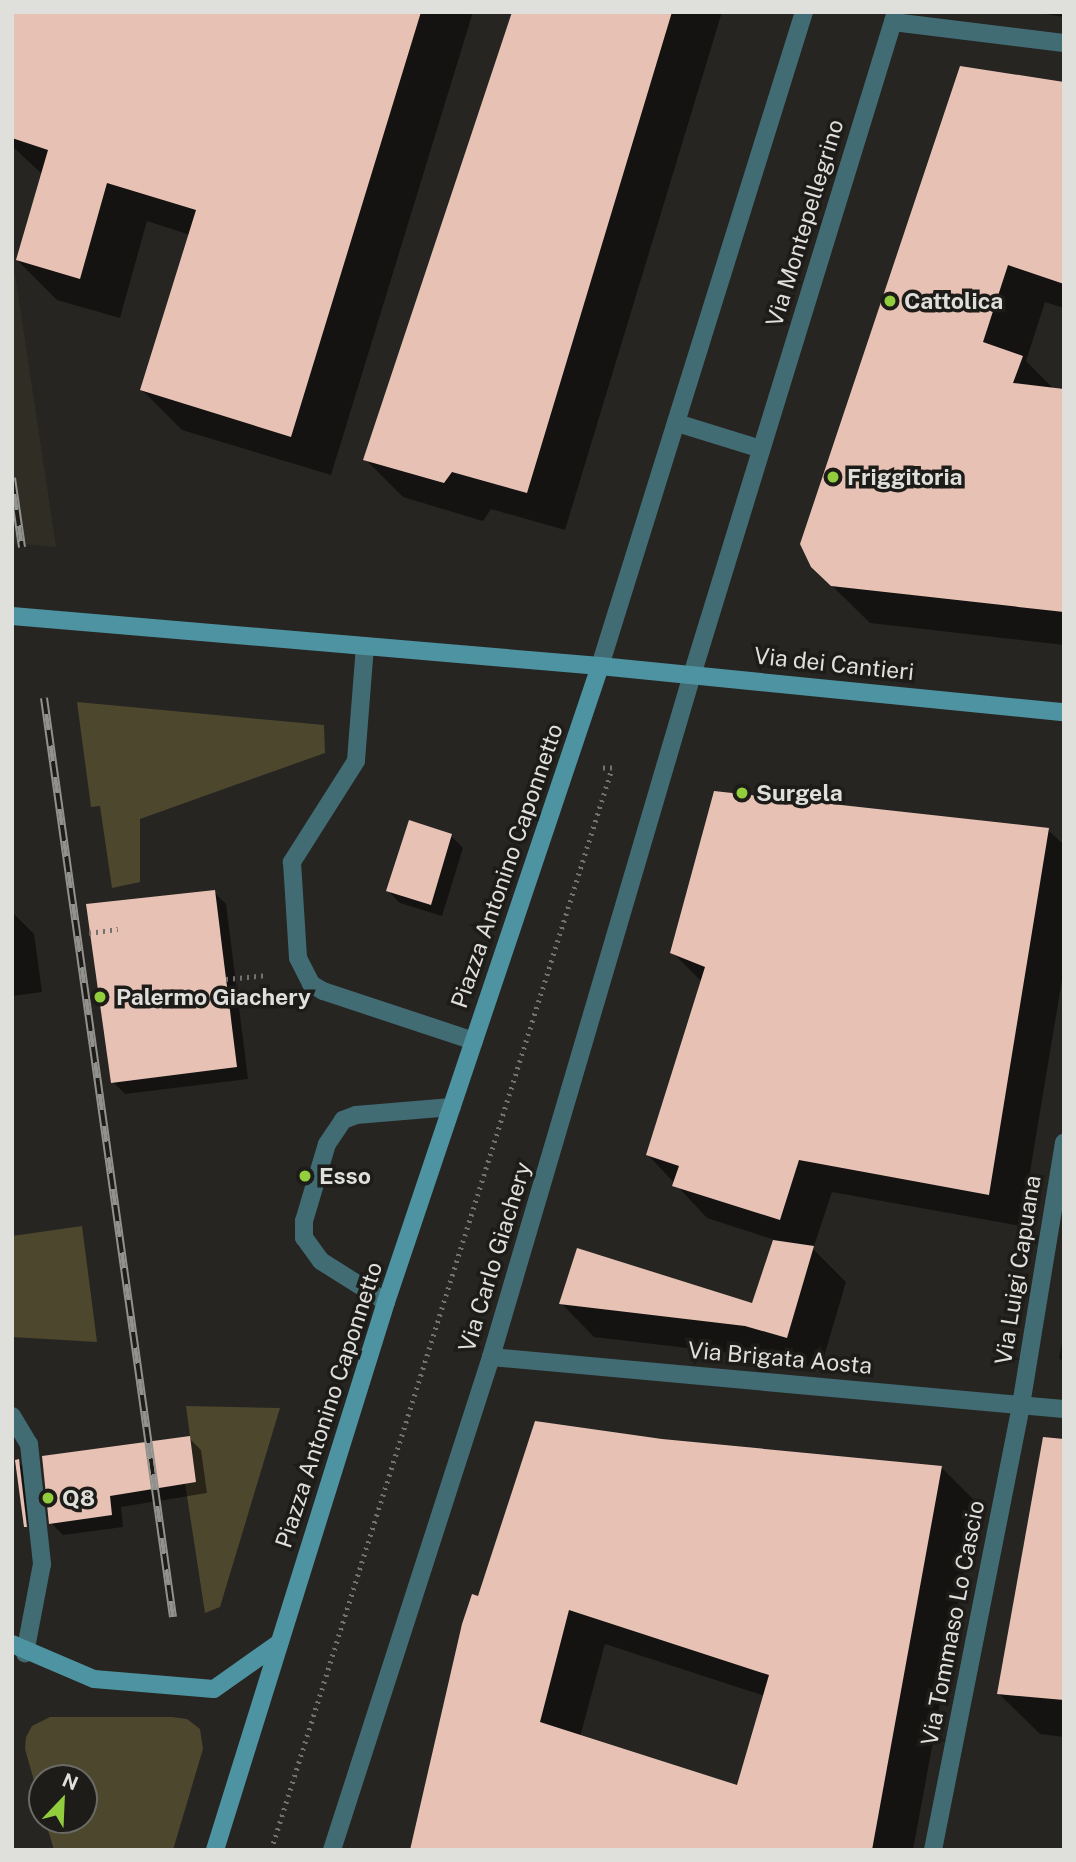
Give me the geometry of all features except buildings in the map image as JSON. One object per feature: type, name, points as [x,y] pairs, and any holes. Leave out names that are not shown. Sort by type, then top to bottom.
[{"type":"main road","points":[[12,616],[600,666]]},
{"type":"main road","name":"Via dei Cantieri","points":[[600,666],[1064,712]]},
{"type":"main road","name":"Piazza Antonino Caponnetto","points":[[215,1850],[386,1302],[600,666]]},
{"type":"main road","points":[[19,1648],[94,1679],[214,1689],[279,1643]]},
{"type":"street","points":[[600,666],[804,12]]},
{"type":"street","points":[[895,17],[1064,43]]},
{"type":"street","name":"Via Montepellegrino","points":[[692,675],[895,17]]},
{"type":"street","points":[[677,423],[761,449]]},
{"type":"street","points":[[365,646],[356,761],[292,862],[298,958],[311,984],[323,990],[474,1041]]},
{"type":"street","name":"Via Carlo Giachery","points":[[331,1850],[491,1357],[692,675]]},
{"type":"street","points":[[386,1302],[321,1261],[304,1238],[304,1221],[327,1144],[343,1120],[356,1115],[452,1107]]},
{"type":"street","name":"Via Luigi Capuana","points":[[1021,1405],[1064,1143]]},
{"type":"street","name":"Via Brigata Aosta","points":[[491,1357],[1064,1409]]},
{"type":"street","name":"Via Tommaso Lo Cascio","points":[[933,1850],[1021,1405]]},
{"type":"street","points":[[12,1416],[29,1444],[43,1564],[19,1648]]},
{"type":"path","points":[[271,1850],[611,768],[566,765]]},
{"type":"path","points":[[89,933],[118,929]]},
{"type":"shaded area","points":[[12,254],[56,547],[12,543]]},
{"type":"shaded area","points":[[77,702],[324,725],[325,753],[140,819],[140,882],[112,888],[100,806],[91,807]]},
{"type":"shaded area","points":[[82,1226],[97,1342],[12,1337],[12,1236]]},
{"type":"shaded area","points":[[186,1406],[280,1408],[220,1607],[205,1613],[185,1483],[196,1482]]},
{"type":"shaded area","points":[[50,1717],[172,1717],[187,1719],[200,1729],[203,1749],[173,1850],[54,1850],[49,1834],[98,1834],[98,1764],[29,1764],[25,1749],[26,1737],[32,1726]]},
{"type":"railway","points":[[12,478],[22,547]]},
{"type":"railway","points":[[44,698],[173,1617]]},
{"type":"place","name":"Cattolica","points":[[890,301]]},
{"type":"place","name":"Friggitoria","points":[[833,477]]},
{"type":"place","name":"Surgela","points":[[742,793]]},
{"type":"place","name":"Palermo Giachery","points":[[100,997]]},
{"type":"place","name":"Esso","points":[[305,1176]]},
{"type":"place","name":"Q8","points":[[48,1498]]}]
